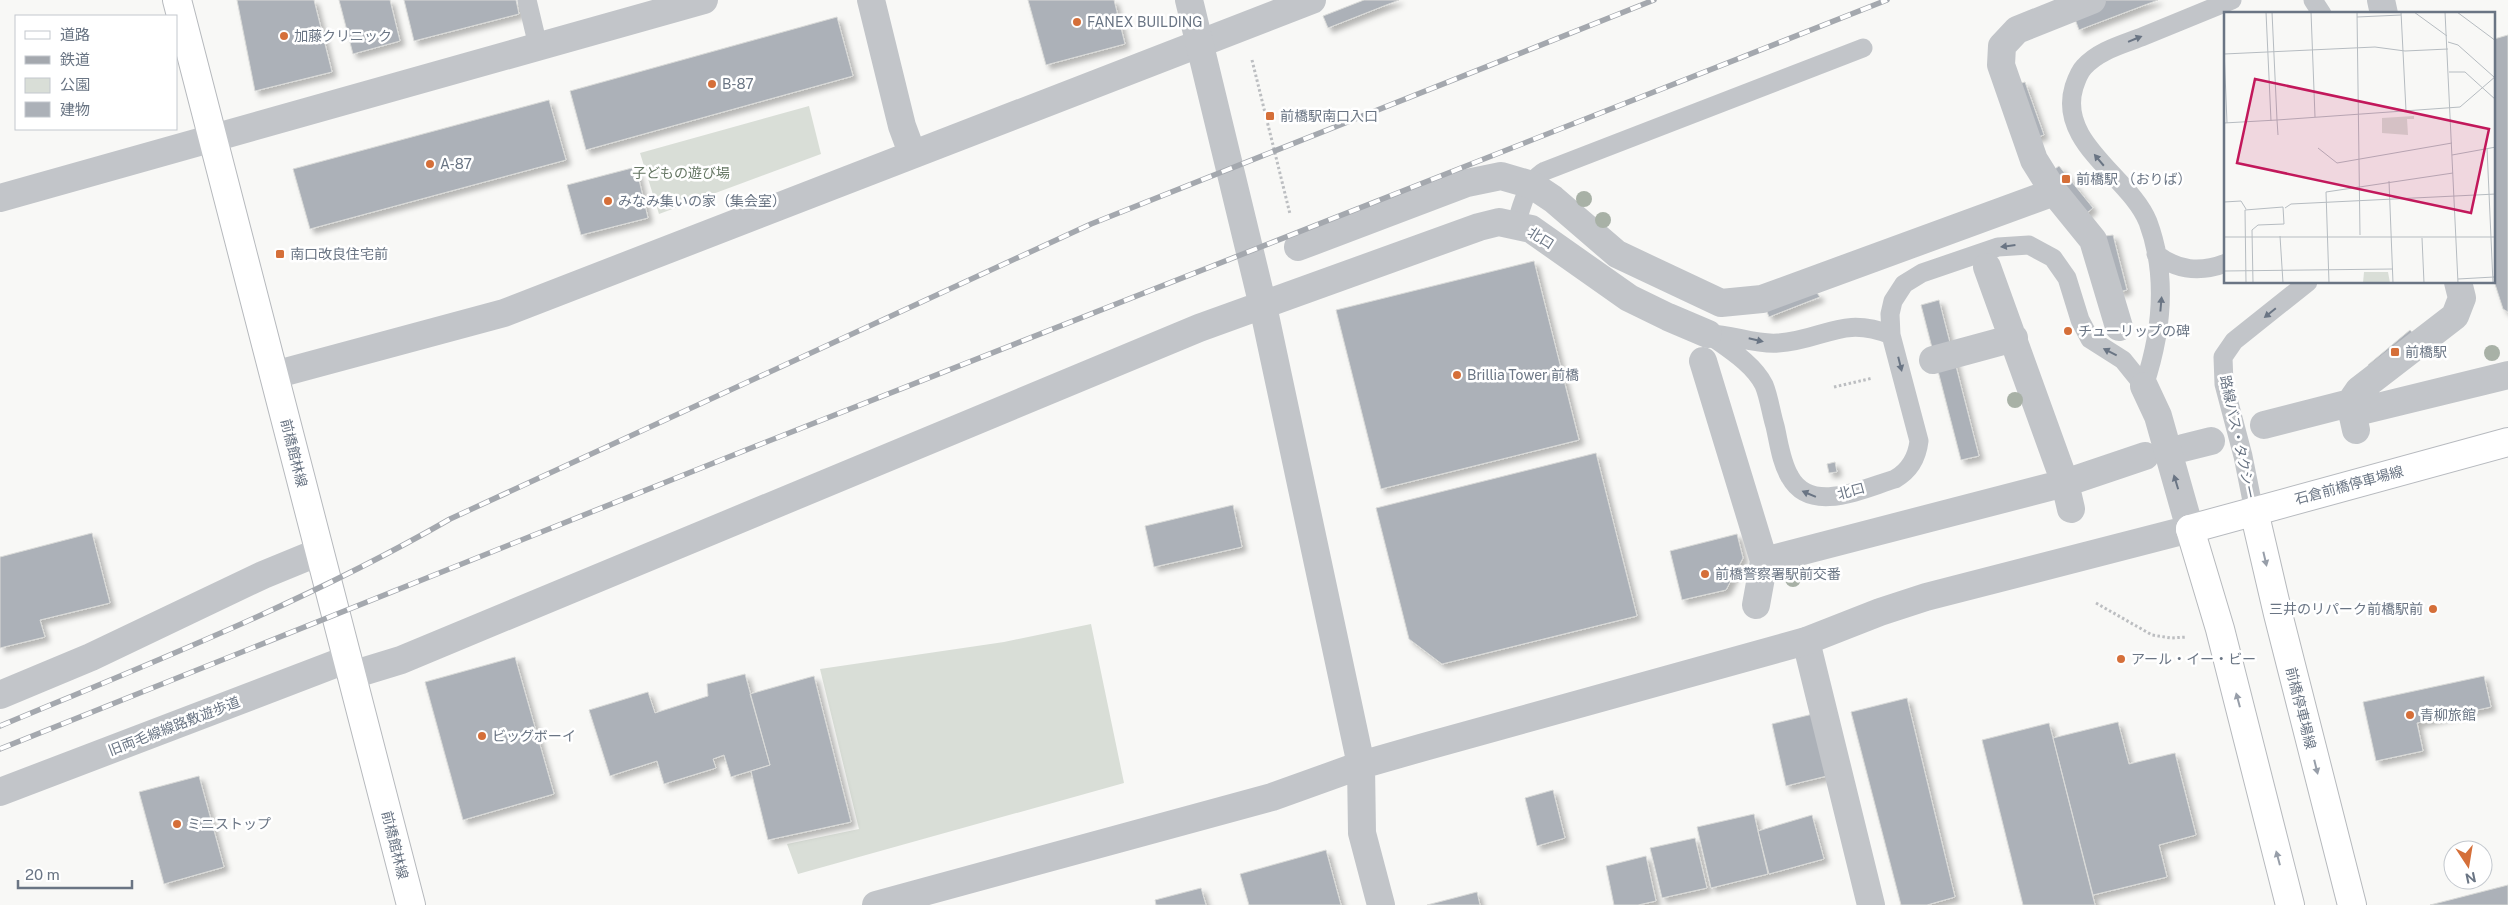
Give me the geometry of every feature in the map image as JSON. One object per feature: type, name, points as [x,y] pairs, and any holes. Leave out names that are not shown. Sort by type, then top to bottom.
[{"type":"main road","name":"前橋館林線","points":[[177,0],[411,905]]},
{"type":"main road","name":"石倉前橋停車場線","points":[[2190,529],[2508,442]]},
{"type":"main road","name":"前橋停車場線","points":[[2254,511],[2278,614],[2352,905]]},
{"type":"main road","points":[[2190,529],[2220,629],[2290,905]]},
{"type":"street","points":[[0,198],[704,0]]},
{"type":"street","points":[[870,0],[902,126],[912,153]]},
{"type":"street","points":[[1189,0],[1198,45],[1263,306],[1360,765],[1362,833],[1381,905]]},
{"type":"street","points":[[274,375],[504,313],[912,153],[1312,0]]},
{"type":"street","points":[[2092,0],[2017,30],[2002,46],[2001,65],[2034,160],[2054,192],[2093,240],[2119,327]]},
{"type":"street","points":[[1298,247],[1467,183],[1501,176],[1532,185],[1580,220],[1617,254],[1714,317],[1762,299],[1972,229],[2054,192]]},
{"type":"street","name":"北口","points":[[350,667],[401,660],[1199,328],[1479,227],[1499,222],[1516,224],[1531,229],[1636,302],[1714,317]]},
{"type":"street","points":[[1987,267],[2014,338],[2068,496]]},
{"type":"street","points":[[2353,415],[2358,390],[2455,316],[2462,298],[2458,284]]},
{"type":"street","points":[[1933,360],[2014,338]]},
{"type":"street","points":[[1703,361],[1764,561],[1756,605]]},
{"type":"street","points":[[2264,424],[2353,415],[2508,375]]},
{"type":"street","name":"北口","points":[[2144,386],[2158,416],[2190,529]]},
{"type":"street","points":[[2184,448],[2211,441]]},
{"type":"street","points":[[1764,561],[2068,496],[2145,456]]},
{"type":"street","points":[[886,904],[1272,797],[1360,765],[1806,641],[1880,612],[1926,597],[2190,529]]},
{"type":"street","points":[[0,695],[91,657],[270,572],[319,552]]},
{"type":"street","points":[[1806,641],[1871,905]]},
{"type":"street","name":"旧両毛線線路敷遊歩道","points":[[0,792],[350,667]]},
{"type":"lane","points":[[528,0],[538,46]]},
{"type":"lane","points":[[2144,386],[2155,346],[2162,299],[2161,278],[2156,254],[2147,221],[2139,208],[2085,142],[2073,112],[2071,96],[2083,67],[2109,49],[2232,0]]},
{"type":"lane","points":[[2313,0],[2321,12]]},
{"type":"lane","points":[[1516,224],[1524,200],[1539,174],[1863,48]]},
{"type":"lane","name":"北口","points":[[1714,317],[1736,354],[1754,372],[1764,386],[1790,478],[1798,488],[1815,497],[1826,497],[1895,479],[1903,474],[1915,459],[1919,441],[1891,334],[1890,314],[1893,301],[1897,291],[1912,279],[1981,251],[2008,245],[2029,245],[2046,253],[2064,272],[2080,320],[2090,339],[2123,360],[2144,386]]},
{"type":"lane","points":[[2156,254],[2170,265],[2182,268],[2196,268],[2224,263]]},
{"type":"lane","name":"路線バス・タクシー","points":[[2254,511],[2224,384],[2224,357],[2234,342],[2306,284]]},
{"type":"lane","points":[[1714,317],[1778,343],[1842,328],[1871,327],[1891,334]]},
{"type":"path","points":[[1251,55],[1298,247]]},
{"type":"path","points":[[2096,603],[2152,635],[2171,638],[2187,637]]},
{"type":"green space","name":"子どもの遊び場","points":[[809,106],[821,154],[659,214],[640,153]]},
{"type":"green space","points":[[1091,624],[1124,783],[798,874],[787,844],[859,829],[820,669],[1004,642]]},
{"type":"building","name":"加藤クリニック","points":[[237,0],[314,0],[332,72],[255,91]]},
{"type":"building","points":[[339,0],[390,0],[400,41],[353,54]]},
{"type":"building","points":[[404,0],[516,0],[519,14],[414,41]]},
{"type":"building","name":"FANEX BUILDING","points":[[1028,0],[1114,0],[1125,44],[1046,65]]},
{"type":"building","points":[[1364,0],[1399,0],[1328,28],[1323,16]]},
{"type":"building","points":[[2068,0],[2158,0],[2079,30]]},
{"type":"building","name":"B-87","points":[[837,17],[853,76],[586,150],[570,91]]},
{"type":"building","points":[[2508,35],[2508,312],[2503,309],[2495,284],[2496,38]]},
{"type":"building","points":[[2025,82],[2044,135],[2031,139],[2012,86]]},
{"type":"building","name":"A-87","points":[[549,100],[566,160],[310,229],[293,169]]},
{"type":"building","points":[[2059,166],[2093,208],[2082,217],[2048,174]]},
{"type":"building","name":"みなみ集いの家（集会室）","points":[[636,167],[648,218],[581,235],[567,185]]},
{"type":"building","points":[[2113,235],[2127,290],[2118,292],[2105,236]]},
{"type":"building","name":"Brillia Tower 前橋","points":[[1534,261],[1579,440],[1381,489],[1336,310]]},
{"type":"building","points":[[1817,293],[1820,297],[1769,317],[1764,304]]},
{"type":"building","points":[[1939,300],[1979,456],[1961,460],[1921,305]]},
{"type":"building","points":[[2410,330],[2418,339],[2370,368],[2368,365]]},
{"type":"building","points":[[1596,453],[1637,616],[1442,664],[1409,639],[1376,508]]},
{"type":"building","points":[[1835,462],[1837,472],[1829,473],[1827,464]]},
{"type":"building","points":[[1233,505],[1242,547],[1154,567],[1145,526]]},
{"type":"building","points":[[92,533],[110,603],[40,620],[45,637],[0,648],[0,557]]},
{"type":"building","name":"前橋警察署駅前交番","points":[[1737,534],[1743,558],[1726,590],[1682,600],[1670,551]]},
{"type":"building","points":[[515,657],[554,794],[463,820],[425,682]]},
{"type":"building","points":[[745,674],[770,765],[731,777],[724,755],[713,759],[716,768],[664,784],[657,761],[610,776],[589,710],[648,692],[655,713],[708,696],[707,684]]},
{"type":"building","points":[[814,676],[851,822],[768,840],[751,771],[770,765],[750,694]]},
{"type":"building","name":"青柳旅館","points":[[2484,676],[2491,707],[2417,723],[2423,751],[2376,761],[2363,702]]},
{"type":"building","points":[[1907,698],[1955,897],[1927,905],[1901,905],[1851,712]]},
{"type":"building","points":[[1813,714],[1827,776],[1786,786],[1772,724]]},
{"type":"building","points":[[2118,722],[2129,764],[2175,753],[2196,835],[2159,845],[2167,877],[2093,895],[2053,738]]},
{"type":"building","points":[[2049,723],[2095,905],[2023,905],[1982,740]]},
{"type":"building","points":[[199,776],[224,867],[164,884],[139,792]]},
{"type":"building","points":[[1553,790],[1565,838],[1537,846],[1525,798]]},
{"type":"building","points":[[1754,814],[1768,874],[1711,888],[1697,827]]},
{"type":"building","points":[[1812,815],[1824,859],[1769,874],[1758,831]]},
{"type":"building","points":[[1695,838],[1707,888],[1662,898],[1650,848]]},
{"type":"building","points":[[1326,850],[1341,905],[1249,905],[1240,874]]},
{"type":"building","points":[[1646,856],[1656,901],[1638,905],[1614,905],[1606,866]]},
{"type":"building","points":[[2508,885],[2508,905],[2430,905],[2493,890]]},
{"type":"building","points":[[1201,888],[1206,905],[1156,905],[1155,900]]},
{"type":"building","points":[[1477,892],[1480,905],[1427,905]]},
{"type":"railway","points":[[0,726],[285,604],[396,549],[450,519],[1091,224],[1654,0]]},
{"type":"railway","points":[[0,749],[756,446],[1887,0]]},
{"type":"place","name":"FANEX BUILDING","points":[[1077,22]]},
{"type":"place","name":"加藤クリニック","points":[[284,36]]},
{"type":"place","name":"B-87","points":[[712,84]]},
{"type":"place","name":"前橋駅南口入口","points":[[1270,116]]},
{"type":"place","name":"A-87","points":[[430,164]]},
{"type":"place","name":"前橋駅 （おりば）","points":[[2066,179]]},
{"type":"place","name":"みなみ集いの家（集会室）","points":[[608,201]]},
{"type":"place","name":"南口改良住宅前","points":[[280,254]]},
{"type":"place","name":"チューリップの碑","points":[[2068,331]]},
{"type":"place","name":"前橋駅","points":[[2395,352]]},
{"type":"place","name":"Brillia Tower 前橋","points":[[1457,375]]},
{"type":"place","name":"前橋警察署駅前交番","points":[[1705,574]]},
{"type":"place","name":"三井のリパーク前橋駅前","points":[[2433,609]]},
{"type":"place","name":"アール・イー・ビー","points":[[2121,659]]},
{"type":"place","name":"青柳旅館","points":[[2410,715]]},
{"type":"place","name":"ビッグボーイ","points":[[482,736]]},
{"type":"place","name":"ミニストップ","points":[[177,824]]}]
